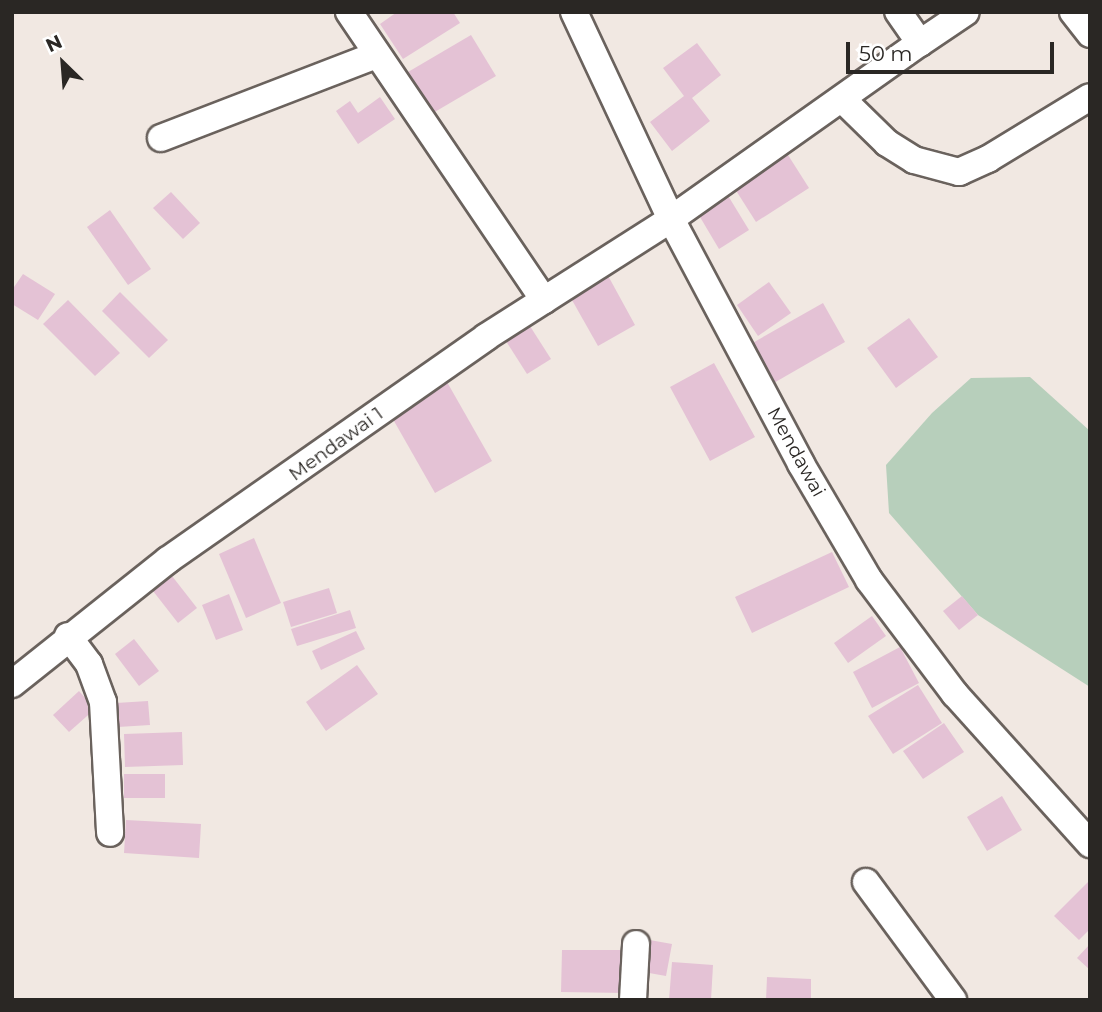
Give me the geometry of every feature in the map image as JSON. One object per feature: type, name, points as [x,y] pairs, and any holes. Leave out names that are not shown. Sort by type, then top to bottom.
[{"type":"street","points":[[349,12],[544,300]]},
{"type":"street","name":"Mendawai","points":[[574,12],[671,219],[801,464],[884,602],[955,694],[1090,844]]},
{"type":"street","points":[[898,12],[920,43]]},
{"type":"street","name":"Mendawai 1","points":[[12,684],[68,636],[168,560],[544,300],[671,219],[966,12]]},
{"type":"street","points":[[1073,12],[1090,34]]},
{"type":"street","points":[[160,138],[376,55]]},
{"type":"street","points":[[842,99],[887,143],[914,160],[959,172],[988,159],[1090,97]]},
{"type":"street","points":[[68,636],[89,664],[103,702],[110,833]]},
{"type":"street","points":[[866,882],[953,1000]]},
{"type":"street","points":[[633,1000],[636,944]]},
{"type":"green space","points":[[1030,377],[1090,431],[1090,687],[978,615],[889,513],[886,465],[932,413],[971,378]]},
{"type":"building","points":[[397,12],[453,12],[460,23],[403,59],[380,24]]},
{"type":"building","points":[[471,35],[496,76],[433,113],[408,72]]},
{"type":"building","points":[[697,43],[721,75],[692,98],[710,121],[672,151],[650,122],[684,96],[663,68]]},
{"type":"building","points":[[380,97],[395,119],[358,144],[336,111],[350,101],[358,113]]},
{"type":"building","points":[[788,155],[809,188],[756,222],[735,189]]},
{"type":"building","points":[[171,192],[200,223],[183,239],[153,208]]},
{"type":"building","points":[[727,194],[749,230],[719,249],[697,212]]},
{"type":"building","points":[[110,210],[151,269],[128,285],[87,227]]},
{"type":"building","points":[[606,272],[635,325],[598,346],[568,293]]},
{"type":"building","points":[[23,274],[55,294],[38,320],[12,304],[12,290]]},
{"type":"building","points":[[769,282],[791,313],[758,336],[737,305]]},
{"type":"building","points":[[120,292],[168,340],[149,358],[102,311]]},
{"type":"building","points":[[68,300],[120,353],[95,376],[43,324]]},
{"type":"building","points":[[823,303],[845,342],[772,384],[749,345]]},
{"type":"building","points":[[909,318],[938,357],[896,388],[867,348]]},
{"type":"building","points":[[528,323],[551,359],[527,374],[504,338]]},
{"type":"building","points":[[714,363],[755,437],[710,461],[670,387]]},
{"type":"building","points":[[447,382],[492,461],[435,493],[390,414]]},
{"type":"building","points":[[254,538],[281,603],[246,618],[219,554]]},
{"type":"building","points":[[832,552],[849,587],[752,633],[735,597]]},
{"type":"building","points":[[172,576],[197,608],[178,623],[153,591]]},
{"type":"building","points":[[329,588],[337,613],[291,627],[283,602]]},
{"type":"building","points":[[229,594],[243,630],[216,640],[202,605]]},
{"type":"building","points":[[962,596],[978,615],[959,630],[943,611]]},
{"type":"building","points":[[350,610],[356,628],[297,646],[291,629]]},
{"type":"building","points":[[872,616],[886,636],[848,663],[834,643]]},
{"type":"building","points":[[356,631],[365,649],[321,670],[312,651]]},
{"type":"building","points":[[134,639],[159,671],[139,686],[115,654]]},
{"type":"building","points":[[900,647],[919,683],[872,708],[853,672]]},
{"type":"building","points":[[357,665],[378,694],[326,731],[306,702]]},
{"type":"building","points":[[918,685],[942,723],[893,754],[868,716]]},
{"type":"building","points":[[79,691],[95,709],[69,732],[53,715]]},
{"type":"building","points":[[148,701],[150,725],[118,727],[116,703]]},
{"type":"building","points":[[944,723],[964,752],[923,779],[903,751]]},
{"type":"building","points":[[182,732],[183,765],[125,767],[124,734]]},
{"type":"building","points":[[124,774],[165,774],[165,798],[124,798]]},
{"type":"building","points":[[1002,796],[1022,830],[987,851],[967,817]]},
{"type":"building","points":[[126,820],[201,824],[199,858],[124,853]]},
{"type":"building","points":[[1090,880],[1090,929],[1079,940],[1054,916]]},
{"type":"building","points":[[644,939],[672,944],[666,976],[638,971]]},
{"type":"building","points":[[1090,944],[1090,970],[1077,958]]},
{"type":"building","points":[[562,950],[625,950],[624,993],[561,992]]},
{"type":"building","points":[[672,962],[713,965],[711,1000],[669,1000]]},
{"type":"building","points":[[767,977],[811,979],[811,1000],[766,1000]]}]
